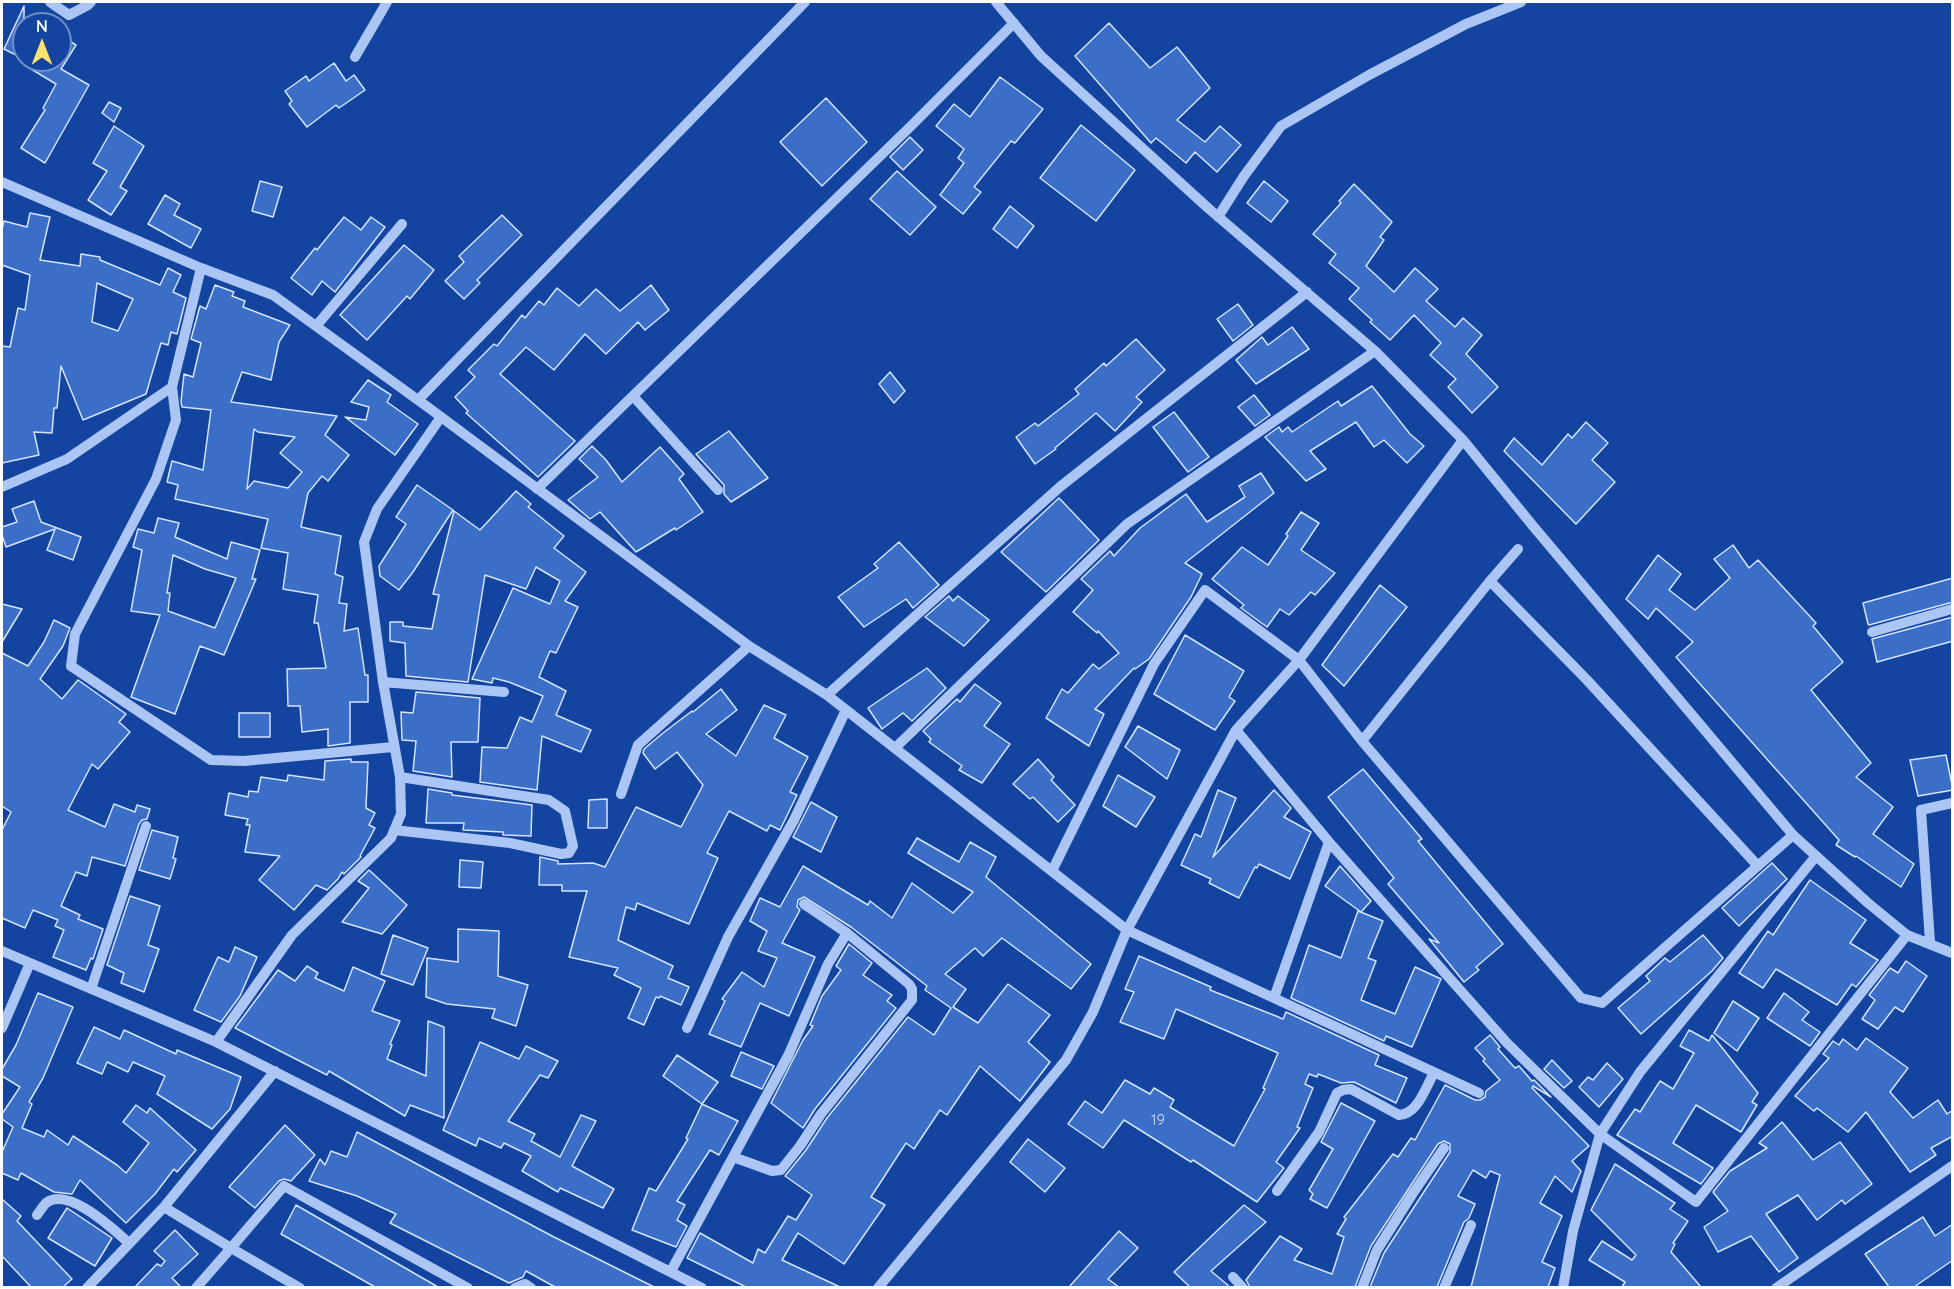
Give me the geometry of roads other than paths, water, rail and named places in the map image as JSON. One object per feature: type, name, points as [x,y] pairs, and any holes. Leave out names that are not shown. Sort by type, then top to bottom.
[{"type":"street","points":[[50,2],[69,15],[91,2]]},
{"type":"street","points":[[355,57],[387,2]]},
{"type":"street","points":[[418,400],[805,2]]},
{"type":"street","points":[[996,2],[1041,56],[1218,217],[1375,351],[1463,440],[1793,835],[1868,903],[1907,934],[1953,953]]},
{"type":"street","points":[[1218,217],[1244,176],[1281,126],[1369,75],[1466,24],[1521,2]]},
{"type":"street","points":[[537,489],[1014,23]]},
{"type":"street","points":[[2,182],[201,268],[273,295],[317,325],[749,646],[827,695],[1128,930],[1479,1094]]},
{"type":"street","points":[[317,325],[402,224]]},
{"type":"street","points":[[201,268],[172,387],[176,420],[156,479],[75,634],[71,666],[211,760],[244,761],[393,747]]},
{"type":"street","points":[[827,695],[1061,486],[1307,292]]},
{"type":"street","points":[[895,748],[1128,524],[1375,351]]},
{"type":"street","points":[[2,487],[67,459],[172,387]]},
{"type":"street","points":[[633,396],[718,490]]},
{"type":"street","points":[[216,1042],[292,935],[391,838],[401,814],[399,777],[383,682],[364,542],[377,509],[441,417]]},
{"type":"street","points":[[878,1287],[1066,1060],[1093,1012],[1128,930],[1236,730],[1299,660],[1463,440]]},
{"type":"street","points":[[1362,741],[1518,549]]},
{"type":"street","points":[[1490,581],[1587,681],[1758,866]]},
{"type":"street","points":[[1052,871],[1154,664],[1205,590],[1299,660],[1362,741],[1581,998],[1602,1003],[1793,835]]},
{"type":"street","points":[[1872,632],[1953,609]]},
{"type":"street","points":[[621,794],[638,745],[749,646]]},
{"type":"street","points":[[383,682],[504,692]]},
{"type":"street","points":[[687,1028],[728,937],[794,820],[846,710]]},
{"type":"street","points":[[1236,730],[1329,842],[1508,1043],[1600,1134],[1696,1202],[1907,934]]},
{"type":"street","points":[[394,830],[510,843],[561,854],[569,853],[573,846],[566,811],[549,800],[399,777]]},
{"type":"street","points":[[1930,942],[1921,810],[1953,803]]},
{"type":"street","points":[[91,989],[146,826]]},
{"type":"street","points":[[1274,998],[1329,842]]},
{"type":"street","points":[[1563,1287],[1573,1231],[1600,1134],[1640,1072],[1816,856]]},
{"type":"street","points":[[733,1156],[772,1171],[781,1170],[800,1146],[820,1114],[912,1000],[912,989],[909,984],[847,933],[804,904]]},
{"type":"street","points":[[670,1271],[788,1056],[828,964],[847,933]]},
{"type":"street","points":[[2,951],[216,1042],[702,1287]]},
{"type":"street","points":[[2,1028],[30,963]]},
{"type":"street","points":[[87,1287],[164,1207],[275,1071]]},
{"type":"street","points":[[1277,1191],[1319,1132],[1337,1093],[1351,1089],[1398,1115],[1407,1114],[1414,1110],[1434,1072]]},
{"type":"street","points":[[1362,1287],[1377,1250],[1444,1148]]},
{"type":"street","points":[[1776,1287],[1953,1166]]},
{"type":"street","points":[[196,1287],[284,1186],[468,1287]]},
{"type":"street","points":[[37,1215],[50,1201],[80,1204],[129,1243]]},
{"type":"street","points":[[164,1207],[300,1287]]},
{"type":"street","points":[[1444,1287],[1471,1226]]},
{"type":"street","points":[[1233,1277],[1243,1287]]},
{"type":"street","points":[[515,1287],[525,1284],[531,1287]]}]
